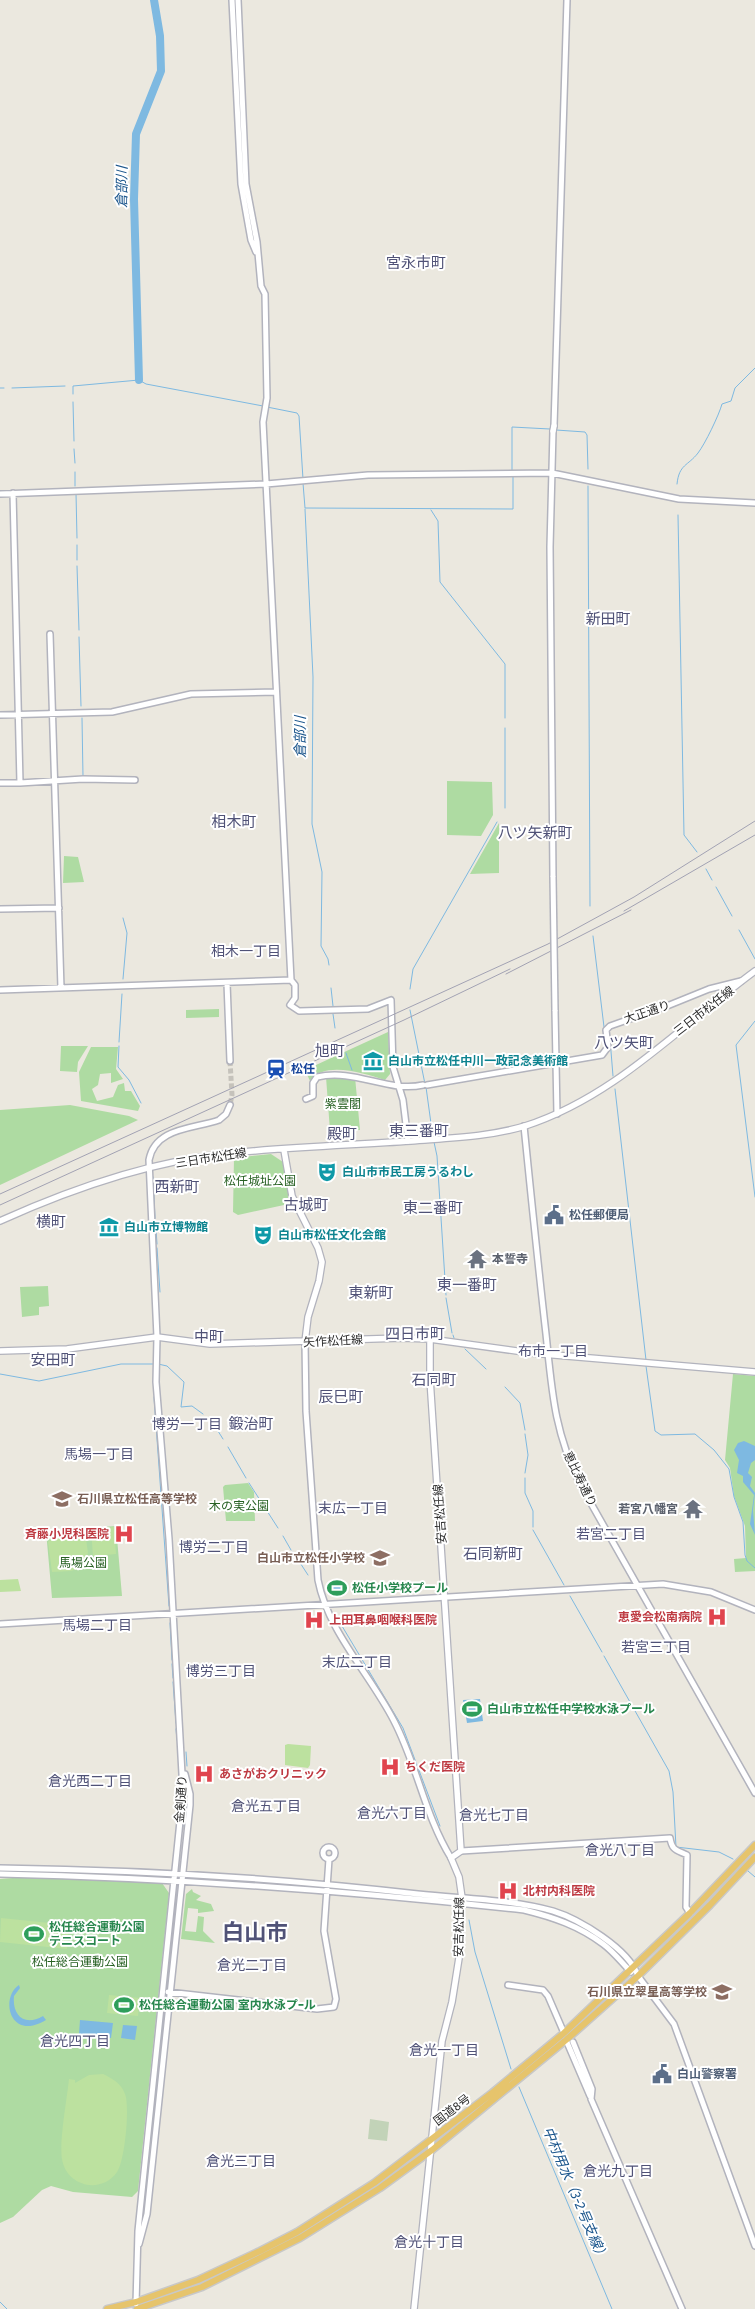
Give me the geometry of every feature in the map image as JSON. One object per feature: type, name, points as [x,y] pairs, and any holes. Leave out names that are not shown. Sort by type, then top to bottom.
[{"type":"highway","name":"国道8号","points":[[137,2307],[297,2232],[374,2183],[492,2093],[564,2033],[690,1913],[755,1845]]},
{"type":"highway","name":"国道8号","points":[[107,2309],[137,2307],[202,2287],[300,2238],[380,2188],[432,2150],[570,2041],[710,1905],[755,1857]]},
{"type":"main road","name":"三日市松任線","points":[[0,1221],[62,1194],[149,1168],[230,1153],[434,1139],[496,1132],[524,1126],[583,1102],[616,1082],[755,971]]},
{"type":"main road","points":[[284,1150],[292,1196],[318,1248],[322,1262],[319,1281],[308,1317],[305,1342]]},
{"type":"main road","name":"矢作松任線","points":[[0,1351],[67,1348],[157,1337],[210,1344],[402,1338],[430,1339],[548,1355],[755,1372]]},
{"type":"main road","name":"安吉松任線","points":[[430,1339],[430,1379],[461,1851]]},
{"type":"main road","points":[[451,1858],[461,1851]]},
{"type":"main road","name":"安吉松任線","points":[[414,2309],[442,2041],[457,1980],[462,1901],[459,1877],[451,1858]]},
{"type":"street","points":[[232,0],[240,184],[251,240],[257,255]]},
{"type":"street","points":[[238,0],[246,184],[257,242],[261,286],[265,294],[266,407],[263,422],[292,980],[295,985],[295,998],[290,1005],[298,1011],[368,1009],[391,1000],[393,1067],[403,1100],[408,1141]]},
{"type":"street","points":[[557,1114],[550,561],[567,0]]},
{"type":"street","points":[[0,494],[266,484],[368,475],[552,473],[679,499],[755,503]]},
{"type":"street","points":[[13,493],[20,783]]},
{"type":"street","points":[[50,634],[61,988]]},
{"type":"street","points":[[0,715],[128,709],[191,694],[276,692]]},
{"type":"street","points":[[0,783],[135,780]]},
{"type":"street","points":[[0,909],[59,908]]},
{"type":"street","points":[[0,990],[292,980]]},
{"type":"street","name":"大正通り","points":[[306,1099],[313,1096],[315,1080],[322,1076],[344,1074],[406,1088],[602,1055],[608,1047],[606,1030],[610,1026],[668,1006],[709,989],[742,980]]},
{"type":"street","points":[[227,983],[230,1061]]},
{"type":"street","points":[[183,1769],[156,1382],[157,1337],[149,1168],[151,1153],[162,1137],[219,1120],[226,1114],[230,1105]]},
{"type":"street","name":"恵比寿通り","points":[[524,1126],[556,1419],[565,1450],[580,1484],[755,1793]]},
{"type":"street","points":[[305,1342],[306,1411],[318,1580],[325,1605],[358,1665],[395,1722],[436,1828],[451,1858]]},
{"type":"street","points":[[0,1624],[445,1596],[673,1584],[711,1592],[755,1610]]},
{"type":"street","name":"金剣通り","points":[[138,2247],[141,2201],[175,1878],[183,1769]]},
{"type":"street","name":"金剣通り","points":[[138,2247],[144,2231],[147,2214],[183,1878],[190,1794],[183,1769]]},
{"type":"street","points":[[461,1851],[670,1838],[671,1846],[676,1852],[687,1855],[686,1907],[690,1913]]},
{"type":"street","points":[[163,1991],[317,2009],[334,2007],[336,1999],[324,1939],[329,1859]]},
{"type":"street","points":[[0,1868],[175,1878]]},
{"type":"street","points":[[0,1874],[183,1878],[326,1888],[462,1901],[524,1910],[566,1922],[603,1944],[632,1969],[674,2024],[755,2246]]},
{"type":"street","points":[[508,1985],[543,1990],[548,1996],[564,2033]]},
{"type":"street","points":[[570,2041],[591,2099],[682,2309]]},
{"type":"street","points":[[137,2307],[138,2247]]},
{"type":"green space","points":[[447,781],[492,782],[493,815],[481,836],[447,835]]},
{"type":"green space","points":[[499,823],[499,873],[470,874]]},
{"type":"green space","points":[[64,856],[78,857],[84,882],[63,883]]},
{"type":"green space","points":[[219,1009],[219,1017],[186,1018],[186,1010]]},
{"type":"green space","points":[[388,1032],[390,1074],[385,1080],[346,1070],[335,1070],[325,1071],[310,1081],[305,1070]]},
{"type":"green space","points":[[61,1046],[88,1046],[78,1062],[77,1072],[60,1071]]},
{"type":"green space","points":[[91,1047],[118,1047],[116,1069],[123,1079],[111,1083],[111,1073],[100,1074],[98,1085],[92,1089],[97,1101],[113,1097],[118,1085],[124,1083],[125,1091],[131,1091],[140,1106],[138,1111],[81,1101],[79,1072]]},
{"type":"green space","name":"紫雲閣","points":[[326,1077],[355,1077],[360,1130],[330,1131]]},
{"type":"green space","points":[[70,1105],[129,1116],[138,1120],[0,1185],[0,1110]]},
{"type":"green space","name":"松任城址公園","points":[[271,1154],[283,1162],[291,1201],[284,1205],[238,1215],[233,1212],[234,1158]]},
{"type":"green space","points":[[48,1286],[49,1306],[39,1307],[39,1315],[22,1317],[20,1287]]},
{"type":"green space","points":[[733,1374],[755,1376],[755,1571],[735,1572],[734,1559],[746,1558],[745,1526],[734,1496],[730,1468],[725,1460]]},
{"type":"green space","name":"木の実公園","points":[[248,1483],[254,1492],[255,1521],[226,1521],[223,1487],[225,1485]]},
{"type":"green space","name":"馬場公園","points":[[116,1526],[122,1596],[52,1598],[46,1531]]},
{"type":"green space","points":[[114,1527],[116,1554],[93,1556],[91,1529]]},
{"type":"green space","points":[[85,1532],[88,1553],[80,1568],[71,1571],[52,1572],[48,1542],[55,1534]]},
{"type":"green space","points":[[18,1579],[21,1591],[0,1592],[0,1580]]},
{"type":"green space","points":[[285,1745],[311,1746],[310,1765],[308,1768],[285,1765]]},
{"type":"green space","name":"松任総合運動公園","points":[[25,1877],[162,1883],[169,1893],[138,2191],[132,2197],[73,2192],[51,2186],[42,2190],[13,2217],[0,2223],[0,1879]]},
{"type":"green space","points":[[192,1889],[193,1892],[201,1896],[196,1900],[211,1904],[214,1911],[198,1913],[198,1909],[188,1908],[185,1931],[196,1932],[198,1916],[204,1917],[203,1931],[215,1943],[181,1939],[186,1894]]},
{"type":"green space","name":"松任総合運動公園 テニスコート","points":[[1,1918],[69,1925],[67,1949],[0,1942]]},
{"type":"green space","name":"松任総合運動公園 室内水泳プｰル","points":[[109,1995],[140,1998],[138,2016],[107,2013]]},
{"type":"green space","points":[[103,2074],[119,2084],[125,2094],[127,2121],[124,2146],[120,2166],[110,2179],[94,2185],[85,2184],[70,2176],[62,2159],[62,2131],[69,2079],[75,2080],[75,2083],[89,2075]]},
{"type":"green space","points":[[370,2119],[389,2122],[387,2141],[368,2139]]},
{"type":"water","points":[[744,1441],[755,1446],[755,1460],[751,1463],[748,1473],[752,1477],[750,1486],[755,1493],[753,1510],[755,1535],[750,1524],[754,1495],[743,1482],[743,1476],[737,1473],[739,1460],[734,1450],[738,1443]]},
{"type":"water","name":"松任小学校プール","points":[[345,1582],[345,1593],[329,1594],[328,1583]]},
{"type":"water","name":"白山市立松任中学校水泳プール","points":[[480,1699],[483,1721],[467,1723],[463,1700]]},
{"type":"water","points":[[19,1985],[20,1988],[14,1996],[17,2014],[25,2020],[43,2016],[46,2020],[33,2025],[24,2025],[16,2022],[9,2007],[13,1991]]},
{"type":"water","points":[[80,2020],[113,2023],[111,2038],[79,2034]]},
{"type":"water","points":[[123,2025],[137,2026],[135,2040],[121,2038]]},
{"type":"waterway","name":"倉部川","points":[[139,380],[134,199],[136,134],[161,71],[160,36],[154,0]]},
{"type":"waterway","points":[[677,484],[682,469],[698,453],[704,443],[722,404],[731,401],[735,388],[755,368]]},
{"type":"waterway","points":[[73,394],[73,386],[139,380],[146,384],[263,406]]},
{"type":"waterway","points":[[12,388],[65,386]]},
{"type":"waterway","points":[[73,402],[74,441]]},
{"type":"waterway","points":[[267,407],[297,413],[299,416],[303,479]]},
{"type":"waterway","points":[[512,472],[512,427],[550,429]]},
{"type":"waterway","points":[[556,430],[585,432],[587,435],[588,469]]},
{"type":"waterway","points":[[74,449],[75,463]]},
{"type":"waterway","points":[[75,472],[75,486]]},
{"type":"waterway","points":[[303,483],[305,508],[513,509],[513,476]]},
{"type":"waterway","points":[[588,486],[590,906]]},
{"type":"waterway","points":[[76,493],[77,538]]},
{"type":"waterway","name":"倉部川","points":[[305,509],[313,677],[312,824],[322,872],[321,946],[329,965]]},
{"type":"waterway","points":[[431,510],[438,521],[440,582],[505,664],[505,718]]},
{"type":"waterway","points":[[678,515],[684,835],[697,852]]},
{"type":"waterway","points":[[77,545],[77,560]]},
{"type":"waterway","points":[[77,566],[79,630]]},
{"type":"waterway","points":[[79,637],[81,706]]},
{"type":"waterway","points":[[82,718],[83,776]]},
{"type":"waterway","points":[[505,728],[505,808]]},
{"type":"waterway","points":[[410,989],[413,969],[497,822]]},
{"type":"waterway","points":[[706,869],[712,880]]},
{"type":"waterway","points":[[716,887],[732,916]]},
{"type":"waterway","points":[[123,918],[127,933],[123,979]]},
{"type":"waterway","points":[[739,930],[755,959]]},
{"type":"waterway","points":[[593,936],[604,1027]]},
{"type":"waterway","points":[[331,988],[333,1006]]},
{"type":"waterway","points":[[119,1042],[122,994]]},
{"type":"waterway","points":[[410,1010],[425,1084]]},
{"type":"waterway","name":"倉部川","points":[[333,1014],[335,1028]]},
{"type":"waterway","points":[[755,1021],[736,1045],[755,1197]]},
{"type":"waterway","points":[[610,1039],[613,1076]]},
{"type":"waterway","points":[[119,1046],[118,1067],[129,1080],[141,1103]]},
{"type":"waterway","name":"倉部川","points":[[346,1053],[352,1070]]},
{"type":"waterway","points":[[426,1087],[433,1138]]},
{"type":"waterway","points":[[615,1089],[646,1360]]},
{"type":"waterway","points":[[434,1142],[437,1156],[446,1295]]},
{"type":"waterway","points":[[153,1177],[155,1218]]},
{"type":"waterway","points":[[156,1229],[157,1244]]},
{"type":"waterway","points":[[157,1248],[160,1292]]},
{"type":"waterway","points":[[446,1298],[452,1333]]},
{"type":"waterway","points":[[465,1349],[486,1369]]},
{"type":"waterway","points":[[0,1374],[39,1381],[121,1364],[154,1364]]},
{"type":"waterway","points":[[158,1364],[167,1366],[184,1382],[181,1407],[192,1406],[203,1414]]},
{"type":"waterway","points":[[646,1366],[655,1431],[661,1435],[695,1434],[714,1450],[729,1469],[734,1497],[743,1522],[745,1555],[747,1561],[755,1568]]},
{"type":"waterway","points":[[505,1387],[520,1403],[525,1430]]},
{"type":"waterway","points":[[154,1397],[169,1606]]},
{"type":"waterway","name":"中村用水（3-2号支線）","points":[[211,1420],[223,1439]]},
{"type":"waterway","points":[[525,1434],[528,1455],[525,1473]]},
{"type":"waterway","name":"中村用水（3-2号支線）","points":[[228,1447],[246,1478]]},
{"type":"waterway","points":[[525,1478],[525,1493],[533,1511],[533,1527]]},
{"type":"waterway","name":"中村用水（3-2号支線）","points":[[249,1483],[278,1528]]},
{"type":"waterway","points":[[533,1530],[564,1585]]},
{"type":"waterway","name":"中村用水（3-2号支線）","points":[[283,1536],[291,1550]]},
{"type":"waterway","name":"中村用水（3-2号支線）","points":[[293,1552],[308,1575]]},
{"type":"waterway","points":[[570,1596],[602,1652]]},
{"type":"waterway","name":"中村用水（3-2号支線）","points":[[336,1616],[403,1728],[440,1826]]},
{"type":"waterway","points":[[170,1623],[172,1660]]},
{"type":"waterway","points":[[604,1656],[669,1771],[673,1792],[676,1847],[719,1852],[733,1859]]},
{"type":"waterway","points":[[172,1664],[173,1678]]},
{"type":"waterway","points":[[173,1682],[176,1723]]},
{"type":"waterway","points":[[176,1729],[177,1740]]},
{"type":"waterway","points":[[186,1752],[187,1766]]},
{"type":"waterway","points":[[184,1826],[187,1796]]},
{"type":"waterway","points":[[748,1871],[755,1877]]},
{"type":"waterway","points":[[169,1980],[178,1894]]},
{"type":"waterway","name":"中村用水（3-2号支線）","points":[[469,1920],[475,1952],[511,2069]]},
{"type":"waterway","points":[[154,2118],[166,2006]]},
{"type":"waterway","name":"中村用水（3-2号支線）","points":[[519,2087],[612,2309]]},
{"type":"waterway","points":[[153,2134],[154,2122]]},
{"type":"waterway","points":[[0,2302],[7,2309]]},
{"type":"tunnel","points":[[230,1061],[232,1095],[230,1105]]},
{"type":"railway","points":[[0,1194],[548,944],[634,897],[755,821]]},
{"type":"railway","points":[[624,911],[755,835]]},
{"type":"railway","points":[[506,974],[631,910]]},
{"type":"railway","points":[[0,1205],[404,1020],[510,969]]},
{"type":"place","name":"白山市立松任中川一政記念美術館","points":[[373,1061]]},
{"type":"place","name":"松任","points":[[276,1069]]},
{"type":"place","name":"白山市市民工房うるわし","points":[[327,1172]]},
{"type":"place","name":"松任郵便局","points":[[554,1215]]},
{"type":"place","name":"白山市立博物館","points":[[109,1227]]},
{"type":"place","name":"白山市松任文化会館","points":[[263,1235]]},
{"type":"place","name":"本誓寺","points":[[477,1259]]},
{"type":"place","name":"石川県立松任高等学校","points":[[62,1499]]},
{"type":"place","name":"若宮八幡宮","points":[[693,1509]]},
{"type":"place","name":"斉藤小児科医院","points":[[124,1534]]},
{"type":"place","name":"白山市立松任小学校","points":[[380,1558]]},
{"type":"place","name":"松任小学校プール","points":[[337,1588]]},
{"type":"place","name":"恵愛会松南病院","points":[[717,1617]]},
{"type":"place","name":"上田耳鼻咽喉科医院","points":[[314,1620]]},
{"type":"place","name":"白山市立松任中学校水泳プール","points":[[472,1709]]},
{"type":"place","name":"ちくだ医院","points":[[390,1767]]},
{"type":"place","name":"あさがおクリニック","points":[[204,1774]]},
{"type":"place","name":"北村内科医院","points":[[508,1891]]},
{"type":"place","name":"松任総合運動公園 テニスコート","points":[[34,1934]]},
{"type":"place","name":"石川県立翠星高等学校","points":[[722,1992]]},
{"type":"place","name":"松任総合運動公園 室内水泳プｰル","points":[[124,2005]]},
{"type":"place","name":"白山警察署","points":[[662,2074]]},
{"type":"district","name":"宮永市町","points":[[416,263]]},
{"type":"district","name":"新田町","points":[[608,619]]},
{"type":"district","name":"相木町","points":[[234,822]]},
{"type":"district","name":"八ツ矢新町","points":[[535,833]]},
{"type":"district","name":"相木一丁目","points":[[246,951]]},
{"type":"district","name":"八ツ矢町","points":[[624,1043]]},
{"type":"district","name":"旭町","points":[[330,1051]]},
{"type":"district","name":"東三番町","points":[[419,1131]]},
{"type":"district","name":"殿町","points":[[342,1134]]},
{"type":"district","name":"西新町","points":[[177,1187]]},
{"type":"district","name":"古城町","points":[[306,1205]]},
{"type":"district","name":"東二番町","points":[[433,1208]]},
{"type":"district","name":"横町","points":[[51,1222]]},
{"type":"district","name":"東一番町","points":[[467,1285]]},
{"type":"district","name":"東新町","points":[[371,1293]]},
{"type":"district","name":"四日市町","points":[[415,1334]]},
{"type":"district","name":"中町","points":[[209,1337]]},
{"type":"district","name":"布市一丁目","points":[[553,1351]]},
{"type":"district","name":"安田町","points":[[53,1360]]},
{"type":"district","name":"石同町","points":[[434,1380]]},
{"type":"district","name":"辰巳町","points":[[341,1397]]},
{"type":"district","name":"博労一丁目","points":[[187,1424]]},
{"type":"district","name":"鍛治町","points":[[251,1424]]},
{"type":"district","name":"馬場一丁目","points":[[99,1454]]},
{"type":"district","name":"末広一丁目","points":[[353,1508]]},
{"type":"district","name":"若宮二丁目","points":[[611,1534]]},
{"type":"district","name":"博労二丁目","points":[[214,1547]]},
{"type":"district","name":"石同新町","points":[[493,1554]]},
{"type":"district","name":"馬場二丁目","points":[[97,1625]]},
{"type":"district","name":"若宮三丁目","points":[[656,1647]]},
{"type":"district","name":"末広二丁目","points":[[357,1662]]},
{"type":"district","name":"博労三丁目","points":[[221,1671]]},
{"type":"district","name":"倉光西二丁目","points":[[90,1781]]},
{"type":"district","name":"倉光五丁目","points":[[266,1806]]},
{"type":"district","name":"倉光六丁目","points":[[392,1813]]},
{"type":"district","name":"倉光七丁目","points":[[494,1815]]},
{"type":"district","name":"倉光八丁目","points":[[620,1850]]},
{"type":"district","name":"白山市","points":[[255,1932]]},
{"type":"district","name":"倉光二丁目","points":[[252,1965]]},
{"type":"district","name":"倉光四丁目","points":[[75,2041]]},
{"type":"district","name":"倉光一丁目","points":[[444,2050]]},
{"type":"district","name":"倉光三丁目","points":[[241,2161]]},
{"type":"district","name":"倉光九丁目","points":[[618,2171]]},
{"type":"district","name":"倉光十丁目","points":[[429,2242]]}]
